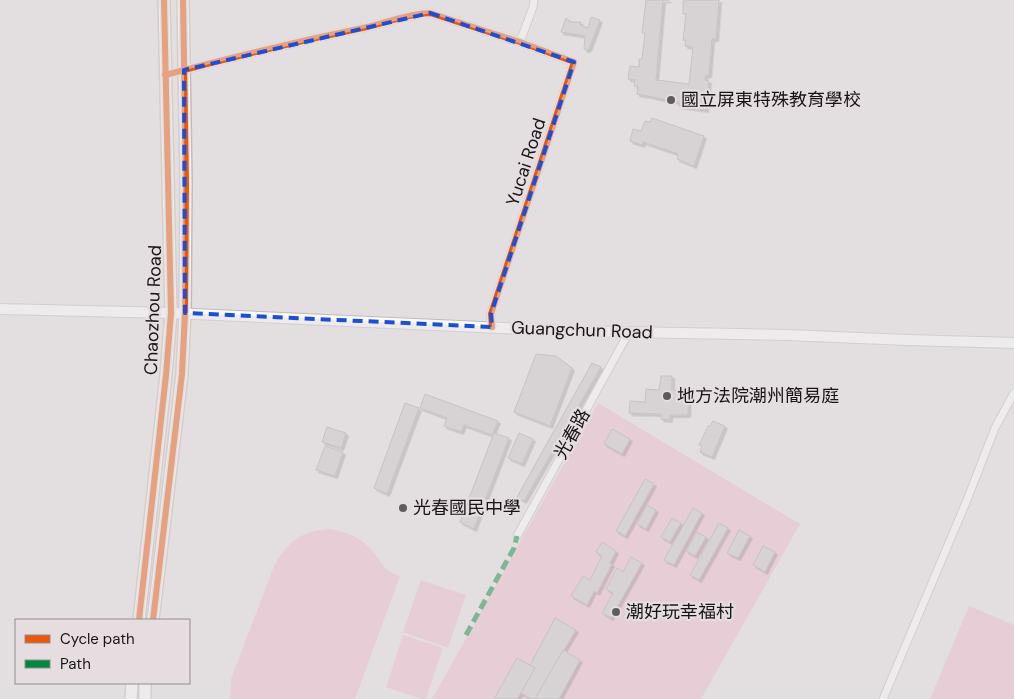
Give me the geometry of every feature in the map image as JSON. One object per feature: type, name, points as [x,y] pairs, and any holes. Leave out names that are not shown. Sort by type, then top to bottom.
[{"type":"main road","name":"Chaozhou Road","points":[[139,619],[171,313],[164,0]]},
{"type":"main road","name":"Chaozhou Road","points":[[153,619],[182,374],[185,313],[186,183],[183,0]]},
{"type":"main road","name":"Guangchun Road","points":[[0,309],[185,313],[629,332],[787,335],[1014,343]]},
{"type":"main road","points":[[131,699],[132,684]]},
{"type":"main road","points":[[145,684],[145,699]]},
{"type":"street","points":[[165,75],[311,38],[382,23],[416,13],[430,13],[520,42],[534,0]]},
{"type":"street","name":"Yucai Road","points":[[492,326],[491,314],[574,62],[520,42]]},
{"type":"street","name":"光春路","points":[[517,536],[629,332]]},
{"type":"street","points":[[883,699],[967,500],[995,428],[1014,393]]},
{"type":"highlighted area","points":[[430,13],[574,62],[491,314],[492,327],[185,313],[184,70]]},
{"type":"shaded area","name":"潮好玩幸福村","points":[[598,403],[800,524],[701,699],[432,699]]},
{"type":"shaded area","points":[[330,529],[356,537],[374,552],[385,567],[400,576],[355,699],[230,699],[231,679],[279,557],[290,544],[303,535]]},
{"type":"shaded area","points":[[421,580],[466,595],[448,648],[403,632]]},
{"type":"shaded area","points":[[969,606],[1014,625],[1014,699],[930,699]]},
{"type":"shaded area","points":[[403,635],[443,648],[426,699],[386,687]]},
{"type":"building","points":[[646,0],[663,0],[656,80],[689,84],[693,47],[685,46],[686,40],[683,40],[686,13],[683,14],[683,2],[684,0],[719,0],[716,39],[712,39],[709,75],[705,76],[705,80],[709,81],[706,110],[679,106],[679,102],[637,94],[638,86],[634,86],[635,80],[628,79],[630,66],[639,67],[639,59],[642,59],[645,33],[642,33]]},
{"type":"building","points":[[591,17],[600,20],[587,50],[584,49],[585,36],[561,32],[566,18],[571,22],[581,22],[580,25],[588,28]]},
{"type":"building","points":[[652,118],[704,136],[694,166],[677,159],[678,154],[643,142],[642,145],[630,141],[633,129],[641,131],[645,121],[650,122]]},
{"type":"building","points":[[536,354],[556,356],[572,368],[550,426],[514,412]]},
{"type":"building","points":[[592,363],[601,367],[524,501],[517,497]]},
{"type":"building","name":"地方法院潮州簡易庭","points":[[661,376],[672,376],[672,390],[689,391],[688,415],[670,415],[670,420],[661,419],[661,414],[629,413],[630,401],[645,402],[646,389],[659,390]]},
{"type":"building","points":[[425,394],[498,421],[492,435],[464,425],[461,432],[444,426],[447,418],[420,408]]},
{"type":"building","points":[[405,403],[419,408],[387,494],[374,488]]},
{"type":"building","points":[[713,421],[725,426],[712,457],[700,452],[702,446],[699,445],[708,426]]},
{"type":"building","points":[[327,427],[346,433],[341,448],[322,442]]},
{"type":"building","points":[[612,429],[630,439],[622,454],[604,444]]},
{"type":"building","points":[[494,433],[509,438],[474,529],[460,522]]},
{"type":"building","points":[[519,433],[533,439],[522,464],[508,458]]},
{"type":"building","points":[[325,446],[343,452],[335,476],[316,470]]},
{"type":"building","points":[[645,479],[654,484],[625,536],[616,531]]},
{"type":"building","points":[[647,505],[656,510],[646,529],[637,524]]},
{"type":"building","points":[[693,508],[702,513],[674,565],[664,560]]},
{"type":"building","points":[[672,518],[681,523],[670,542],[661,537]]},
{"type":"building","points":[[719,523],[728,528],[699,580],[690,575]]},
{"type":"building","points":[[739,530],[750,536],[738,558],[727,553]]},
{"type":"building","points":[[697,532],[706,537],[695,556],[686,551]]},
{"type":"building","points":[[602,542],[616,551],[610,563],[612,564],[597,593],[594,591],[587,605],[571,596],[583,576],[590,580],[602,556],[596,552]]},
{"type":"building","points":[[763,546],[775,552],[765,572],[753,565]]},
{"type":"building","points":[[631,557],[642,563],[611,618],[602,613],[613,593],[606,589],[617,568],[623,572]]},
{"type":"building","points":[[555,618],[576,630],[535,699],[531,699],[521,693],[535,668],[530,665]]},
{"type":"building","points":[[563,650],[580,660],[559,699],[535,699]]},
{"type":"building","points":[[517,658],[535,668],[521,693],[517,699],[494,699]]},
{"type":"marked path","points":[[466,635],[514,548],[517,536]]},
{"type":"cycle path","points":[[139,619],[171,313],[164,0]]},
{"type":"cycle path","points":[[153,619],[182,374],[185,313],[186,183],[183,0]]},
{"type":"cycle path","points":[[165,75],[316,38],[430,13],[520,42],[574,62],[491,314],[492,327]]},
{"type":"place","name":"國立屏東特殊教育學校","points":[[671,100]]},
{"type":"place","name":"地方法院潮州簡易庭","points":[[667,396]]},
{"type":"place","name":"光春國民中學","points":[[403,508]]},
{"type":"place","name":"潮好玩幸福村","points":[[616,612]]}]
